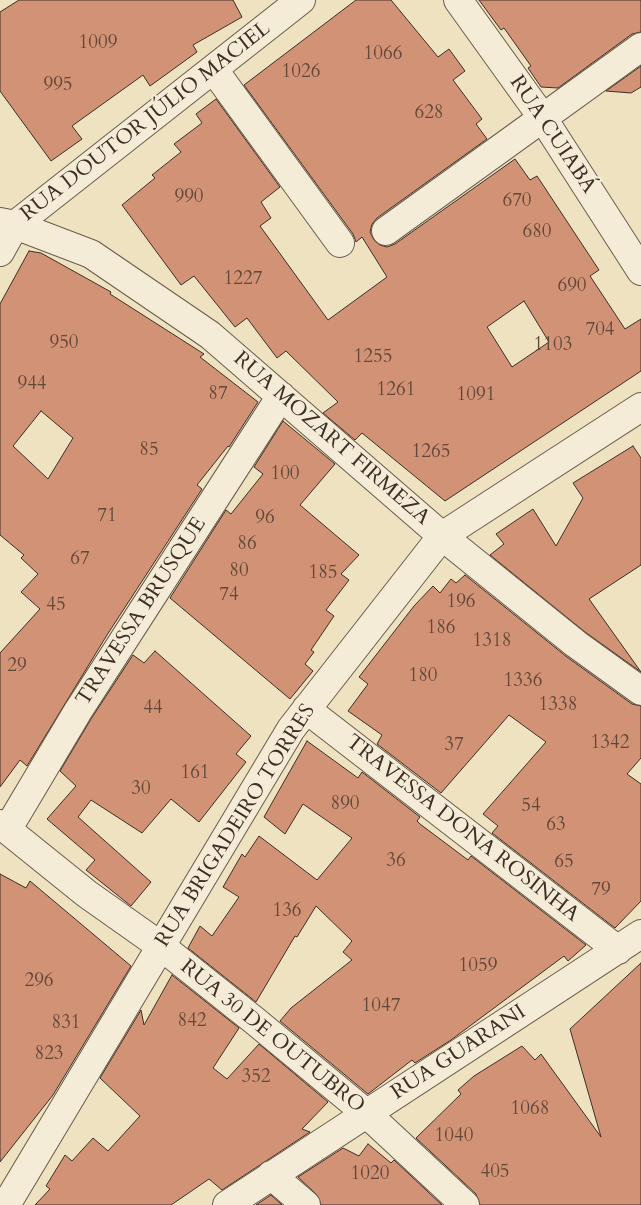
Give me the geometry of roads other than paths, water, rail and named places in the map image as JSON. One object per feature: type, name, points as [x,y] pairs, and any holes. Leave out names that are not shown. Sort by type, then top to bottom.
[{"type":"street","name":"RUA DOUTOR JÚLIO MACIEL","points":[[0,252],[7,224],[214,70],[301,0]]},
{"type":"street","name":"RUA CUIABÁ","points":[[458,0],[542,117],[641,272]]},
{"type":"street","points":[[386,231],[641,47]]},
{"type":"street","points":[[214,70],[340,244]]},
{"type":"street","name":"RUA MOZART FIRMEZA","points":[[7,224],[91,254],[210,335],[442,536],[576,644],[641,691]]},
{"type":"street","name":"TRAVESSA BRUSQUE","points":[[3,827],[281,396]]},
{"type":"street","name":"RUA BRIGADEIRO TORRES","points":[[6,1205],[291,729],[442,536],[641,407]]},
{"type":"street","name":"TRAVESSA DONA ROSINHA","points":[[306,709],[618,950]]},
{"type":"street","name":"RUA 30 DE OUTUBRO","points":[[3,827],[87,894],[162,947],[366,1113],[465,1205]]},
{"type":"street","name":"RUA GUARANI","points":[[228,1205],[641,934]]},
{"type":"street","points":[[271,1175],[306,1205]]}]
